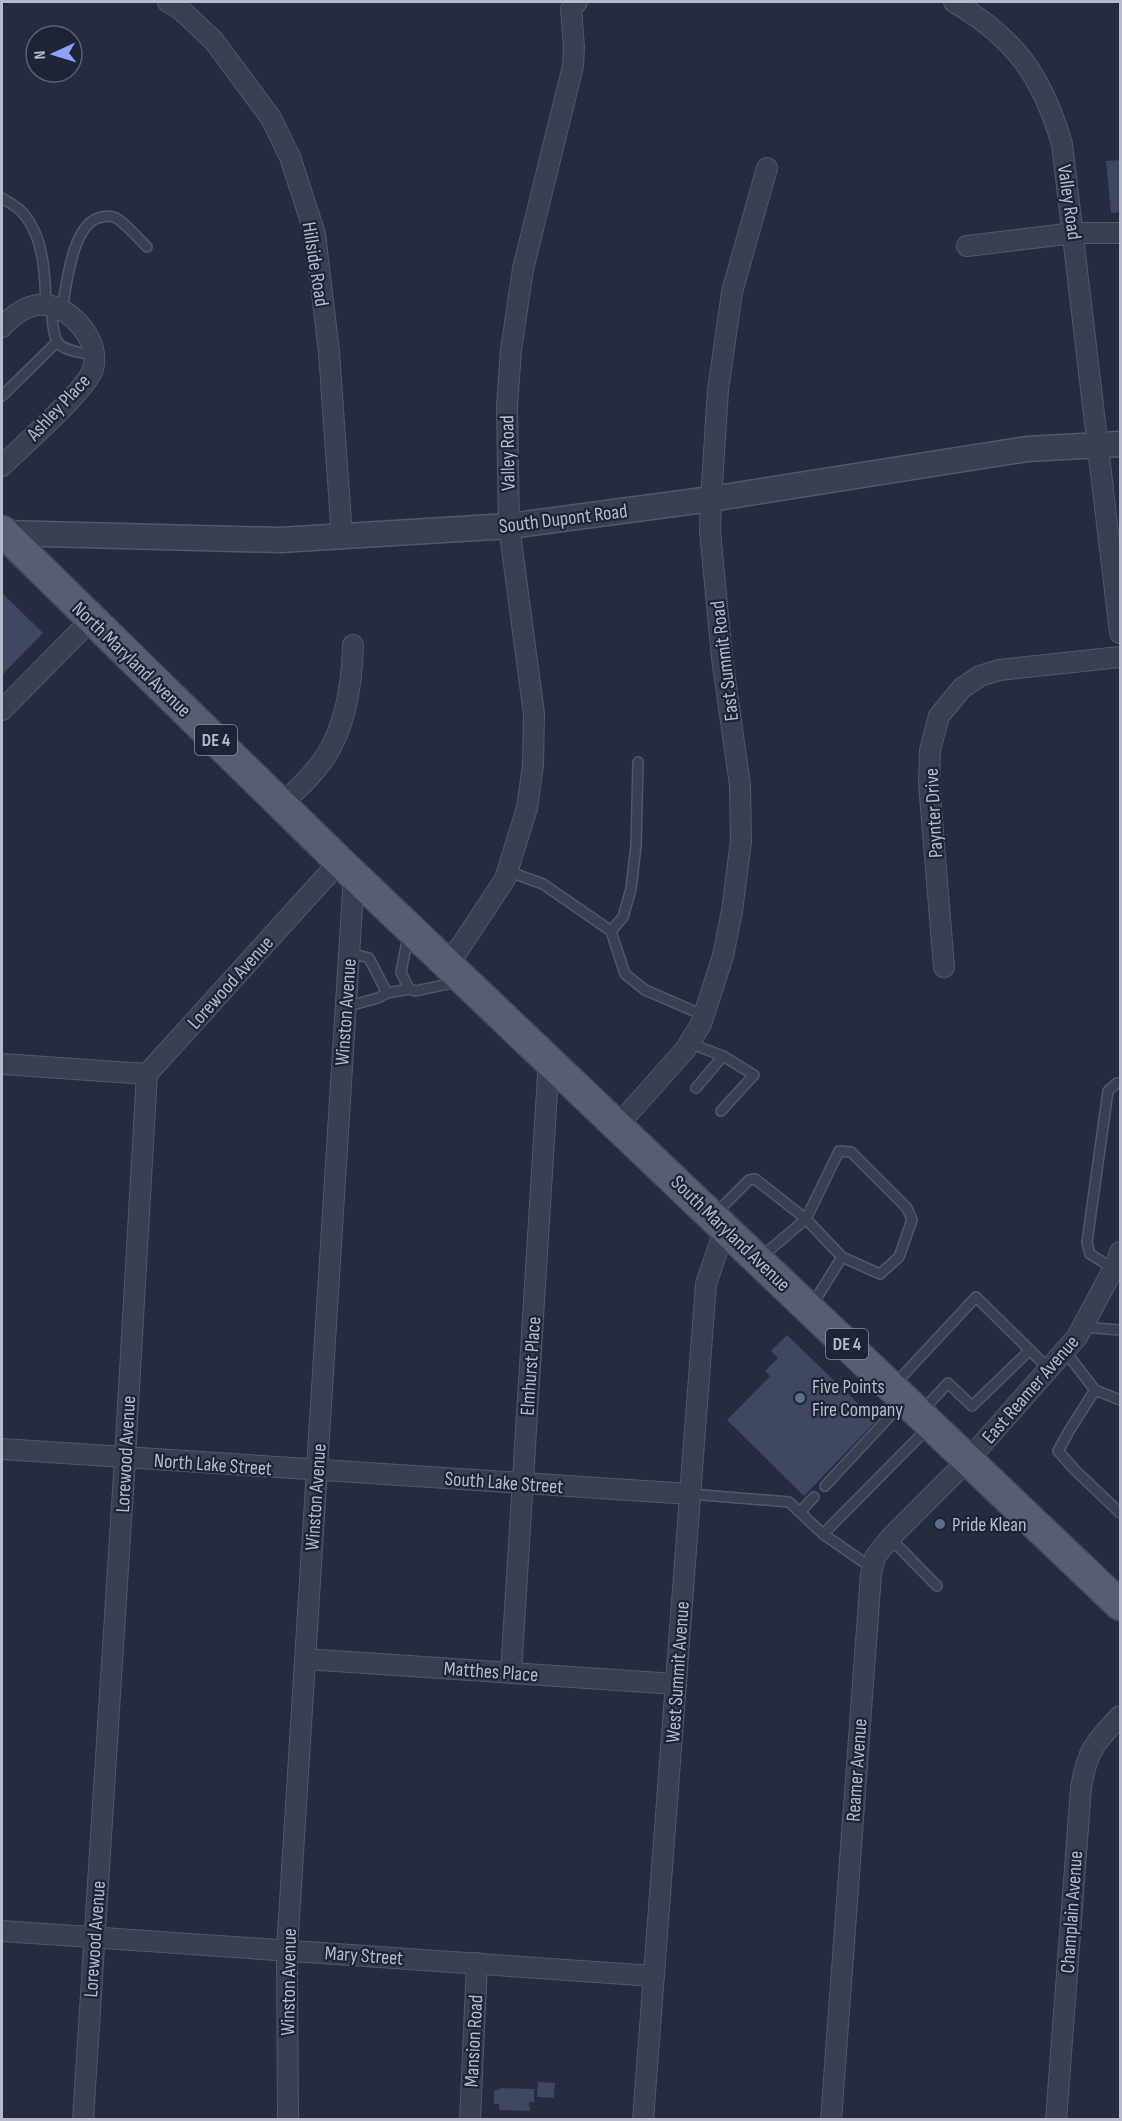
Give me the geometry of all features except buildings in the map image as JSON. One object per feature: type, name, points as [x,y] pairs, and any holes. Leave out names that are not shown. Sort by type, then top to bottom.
[{"type":"main road","name":"North Maryland Avenue","points":[[2,532],[347,868]]},
{"type":"main road","name":"South Maryland Avenue","points":[[347,868],[1120,1602]]},
{"type":"street","name":"Hillside Road","points":[[168,2],[180,9],[214,41],[271,118],[294,168],[315,234],[329,352],[342,537]]},
{"type":"street","name":"Valley Road","points":[[954,2],[997,31],[1012,46],[1034,75],[1045,95],[1062,144],[1074,233],[1110,444]]},
{"type":"street","name":"Valley Road","points":[[457,972],[507,871],[527,808],[533,765],[534,724],[509,526],[506,440],[511,350],[523,269],[573,66],[572,4]]},
{"type":"street","name":"East Summit Road","points":[[618,1125],[689,1043],[704,1015],[723,956],[732,911],[741,841],[740,785],[722,658],[710,531],[711,499],[718,390],[732,292],[767,168]]},
{"type":"street","points":[[967,246],[1074,233],[1120,233]]},
{"type":"street","points":[[2,327],[21,310],[33,306],[53,308]]},
{"type":"street","name":"Ashley Place","points":[[2,466],[73,397],[93,369],[92,345],[86,332],[77,322],[53,308]]},
{"type":"street","name":"South Dupont Road","points":[[2,532],[280,540],[509,526],[711,499],[1028,449],[1110,444]]},
{"type":"street","points":[[1110,444],[1120,633]]},
{"type":"street","points":[[2,710],[91,620]]},
{"type":"street","points":[[282,804],[318,767],[335,740],[347,700],[353,645]]},
{"type":"street","name":"Paynter Drive","points":[[944,967],[929,783],[930,750],[939,716],[962,688],[980,676],[999,670],[1120,657]]},
{"type":"street","name":"Winston Avenue","points":[[288,2120],[288,1950],[349,953],[347,868]]},
{"type":"street","name":"Lorewood Avenue","points":[[83,2120],[147,1074],[347,868]]},
{"type":"street","name":"Elmhurst Place","points":[[511,1673],[549,1059]]},
{"type":"street","points":[[2,1064],[147,1074]]},
{"type":"street","name":"West Summit Avenue","points":[[643,2120],[706,1284],[719,1222]]},
{"type":"street","name":"East Reamer Avenue","points":[[969,1459],[1077,1337],[1117,1261]]},
{"type":"street","name":"North Lake Street","points":[[2,1449],[317,1471]]},
{"type":"street","name":"Reamer Avenue","points":[[831,2120],[872,1568],[875,1557],[890,1538],[969,1459]]},
{"type":"street","name":"South Lake Street","points":[[317,1471],[690,1494]]},
{"type":"street","name":"Matthes Place","points":[[305,1659],[676,1684]]},
{"type":"street","name":"Champlain Avenue","points":[[1056,2120],[1081,1788],[1085,1763],[1094,1746],[1120,1716]]},
{"type":"street","name":"Mary Street","points":[[2,1931],[654,1976]]},
{"type":"street","name":"Mansion Road","points":[[470,2120],[477,1963]]},
{"type":"lane","points":[[2,198],[21,211],[37,236],[53,308],[54,336],[57,342],[63,347],[93,355]]},
{"type":"lane","points":[[53,308],[78,239],[86,225],[96,218],[106,216],[116,218],[147,247]]},
{"type":"lane","points":[[2,396],[57,342]]},
{"type":"lane","points":[[611,931],[623,917],[631,889],[636,846],[638,762]]},
{"type":"lane","points":[[507,871],[543,884],[611,931],[625,974],[645,990],[704,1015]]},
{"type":"lane","points":[[409,989],[401,972],[410,928]]},
{"type":"lane","points":[[349,953],[369,958],[387,993]]},
{"type":"lane","points":[[345,1007],[378,998],[387,993],[409,989],[415,991],[457,972]]},
{"type":"lane","points":[[689,1043],[723,1056],[754,1075],[721,1111]]},
{"type":"lane","points":[[696,1088],[723,1056]]},
{"type":"lane","points":[[1117,1261],[1090,1254],[1087,1242],[1108,1091],[1120,1083]]},
{"type":"lane","points":[[719,1222],[749,1180],[755,1179],[806,1219],[842,1257],[880,1274],[899,1257],[912,1220],[908,1208],[851,1152],[839,1151],[806,1219],[758,1260]]},
{"type":"lane","points":[[810,1309],[842,1257]]},
{"type":"lane","points":[[823,1534],[912,1406],[976,1297],[1049,1369]]},
{"type":"lane","points":[[1082,1327],[1120,1330]]},
{"type":"lane","points":[[825,1486],[912,1406],[948,1383],[972,1406],[1030,1350]]},
{"type":"lane","points":[[1065,1351],[1095,1390],[1120,1400]]},
{"type":"lane","points":[[1095,1390],[1058,1452],[1120,1513]]},
{"type":"lane","points":[[690,1494],[789,1502],[823,1534],[872,1568]]},
{"type":"lane","points":[[800,1512],[814,1497]]},
{"type":"lane","points":[[890,1538],[937,1586]]},
{"type":"place","name":"Five Points Fire Company","points":[[800,1398]]},
{"type":"place","name":"Pride Klean","points":[[940,1524]]}]
